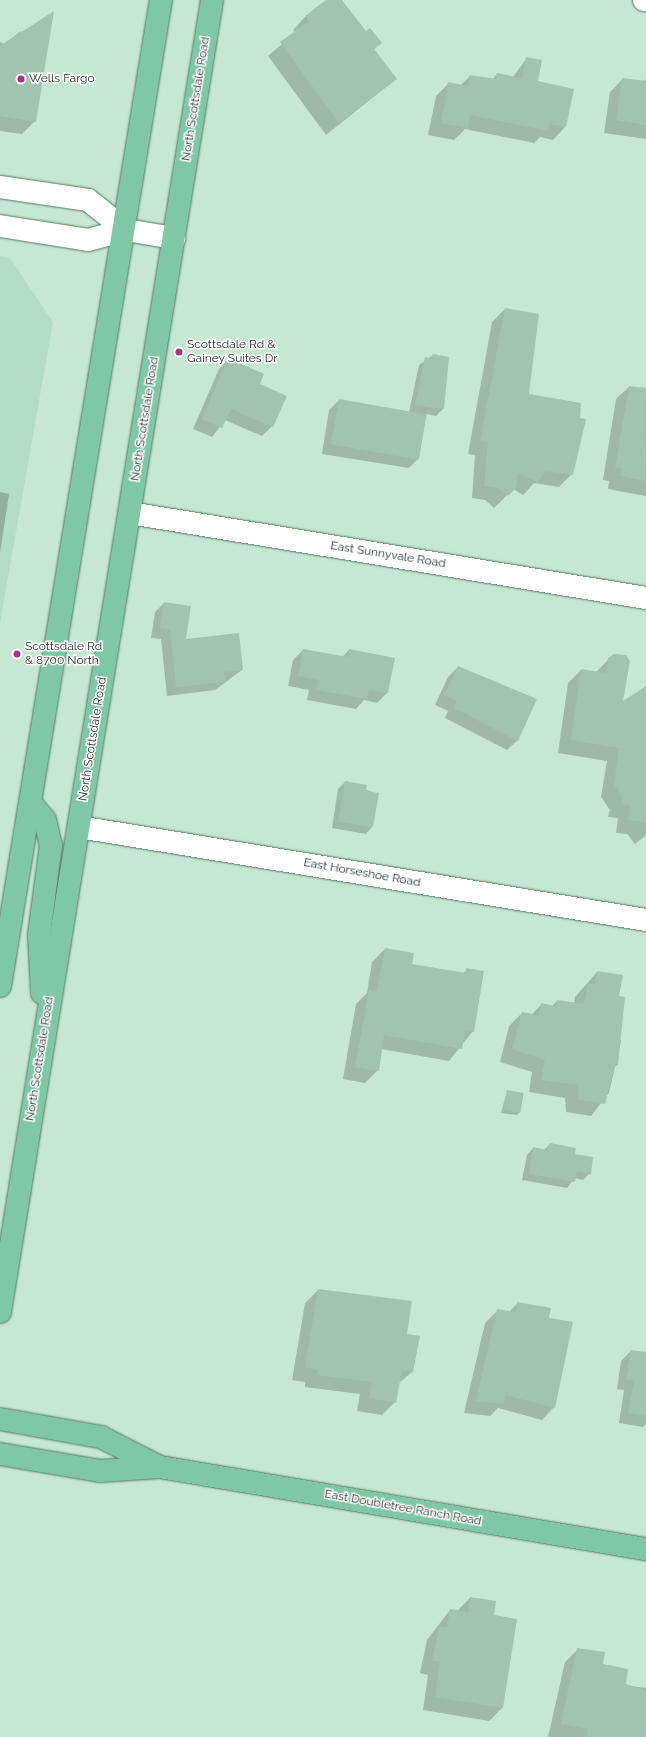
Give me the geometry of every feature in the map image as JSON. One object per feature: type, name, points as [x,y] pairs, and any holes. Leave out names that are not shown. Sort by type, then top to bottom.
[{"type":"main road","points":[[0,986],[126,230],[161,0]]},
{"type":"main road","name":"North Scottsdale Road","points":[[0,1312],[212,0]]},
{"type":"main road","points":[[31,803],[44,820],[51,844],[39,935],[44,1035]]},
{"type":"main road","name":"East Doubletree Ranch Road","points":[[0,1420],[101,1437],[160,1467]]},
{"type":"main road","name":"East Doubletree Ranch Road","points":[[0,1454],[100,1471],[160,1467],[646,1549]]},
{"type":"street","points":[[0,187],[88,200],[126,230]]},
{"type":"street","points":[[0,226],[88,240],[126,230],[174,238]]},
{"type":"street","name":"East Sunnyvale Road","points":[[130,513],[646,598]]},
{"type":"street","name":"East Horseshoe Road","points":[[79,827],[646,920]]},
{"type":"shaded area","points":[[0,256],[10,258],[53,322],[0,623]]},
{"type":"building","points":[[326,0],[342,0],[366,31],[370,28],[382,43],[374,49],[397,79],[339,123],[280,42],[309,21],[305,16]]},
{"type":"building","name":"Wells Fargo","points":[[54,11],[36,122],[0,116],[0,46]]},
{"type":"building","points":[[526,57],[542,60],[538,81],[574,89],[566,127],[549,124],[548,131],[470,115],[468,128],[441,123],[448,82],[468,86],[470,75],[496,79],[497,73],[522,78]]},
{"type":"building","points":[[622,78],[646,81],[646,125],[616,120]]},
{"type":"building","points":[[505,308],[539,314],[529,394],[581,403],[580,418],[586,419],[573,475],[546,471],[537,482],[518,473],[516,488],[508,496],[498,488],[484,486],[488,442],[480,441]]},
{"type":"building","points":[[433,354],[449,357],[444,409],[415,405],[425,357],[432,359]]},
{"type":"building","points":[[228,358],[264,374],[260,384],[287,396],[273,427],[231,409],[222,428],[202,419]]},
{"type":"building","points":[[629,386],[646,388],[645,481],[620,476],[621,469],[615,468]]},
{"type":"building","points":[[339,399],[427,414],[419,460],[331,444]]},
{"type":"building","points":[[164,602],[191,606],[186,639],[239,633],[243,670],[224,672],[226,682],[176,687],[170,630],[160,628]]},
{"type":"building","points":[[303,649],[348,657],[349,649],[395,658],[388,693],[369,690],[367,699],[316,690],[318,680],[298,676]]},
{"type":"building","points":[[614,654],[626,655],[630,661],[623,701],[646,686],[646,822],[628,820],[630,806],[621,804],[622,796],[614,784],[619,748],[571,740],[581,669],[606,673],[608,658]]},
{"type":"building","points":[[458,666],[537,699],[518,741],[454,708],[457,701],[444,695]]},
{"type":"building","points":[[345,781],[367,785],[366,791],[379,793],[373,827],[338,822]]},
{"type":"building","points":[[385,948],[414,953],[412,964],[466,973],[466,968],[484,971],[474,1032],[465,1030],[462,1049],[384,1035],[379,1071],[355,1067],[369,990],[377,991]]},
{"type":"building","points":[[597,971],[623,975],[619,996],[625,997],[618,1065],[614,1067],[605,1104],[579,1100],[578,1085],[541,1080],[545,1060],[512,1049],[522,1012],[539,1015],[541,1003],[556,1006],[557,1000],[584,1004],[588,983],[595,985]]},
{"type":"building","points":[[507,1090],[524,1093],[520,1113],[504,1110]]},
{"type":"building","points":[[550,1143],[576,1148],[575,1154],[593,1157],[591,1174],[577,1171],[575,1182],[529,1174],[533,1147],[548,1150]]},
{"type":"building","points":[[318,1289],[412,1301],[407,1334],[420,1336],[413,1372],[402,1370],[396,1403],[369,1398],[372,1382],[317,1375],[318,1370],[305,1367]]},
{"type":"building","points":[[517,1302],[551,1308],[549,1318],[573,1322],[555,1408],[505,1395],[504,1404],[476,1401],[497,1309],[516,1312]]},
{"type":"building","points":[[631,1350],[646,1352],[646,1416],[628,1413],[634,1381],[626,1380]]},
{"type":"building","points":[[470,1597],[496,1601],[494,1615],[517,1619],[503,1708],[435,1697],[440,1662],[432,1661],[439,1626],[447,1627],[450,1609],[468,1612]]},
{"type":"building","points":[[577,1648],[605,1652],[603,1664],[628,1669],[626,1684],[646,1691],[646,1737],[587,1737],[588,1729],[561,1724]]},
{"type":"place","name":"Wells Fargo","points":[[21,79]]},
{"type":"place","name":"Scottsdale Rd & Gainey Suites Dr","points":[[179,352]]},
{"type":"place","name":"Scottsdale Rd & 8700 North","points":[[17,654]]}]
